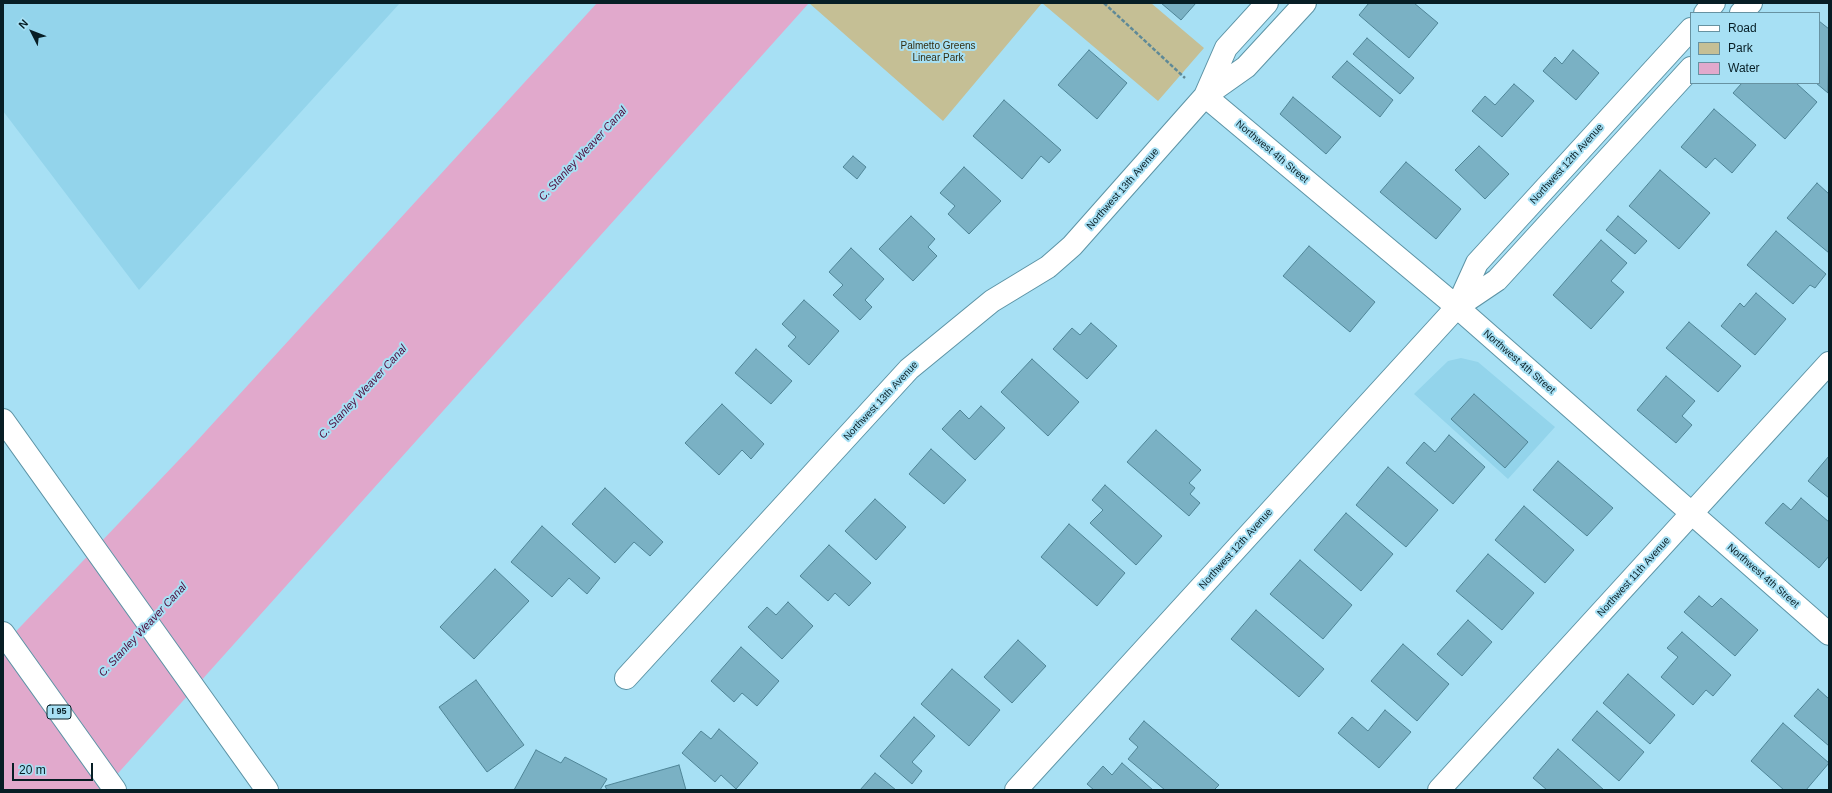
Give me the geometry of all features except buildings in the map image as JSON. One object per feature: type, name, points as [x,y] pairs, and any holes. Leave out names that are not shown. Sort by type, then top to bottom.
[{"type":"main road","name":"Northwest 13th Avenue","points":[[1205,96],[1226,48],[1267,3]]},
{"type":"main road","name":"Northwest 13th Avenue","points":[[626,678],[909,369],[992,301],[1048,266],[1072,246],[1205,96],[1246,67],[1304,3]]},
{"type":"main road","points":[[1706,12],[1714,3]]},
{"type":"main road","points":[[1742,12],[1750,3]]},
{"type":"main road","name":"Northwest 12th Avenue","points":[[1457,307],[1477,262],[1690,30]]},
{"type":"main road","name":"Northwest 12th Avenue","points":[[1016,790],[1457,307],[1497,280],[1690,69]]},
{"type":"main road","name":"Northwest 4th Street","points":[[1205,96],[1457,307],[1829,634]]},
{"type":"main road","points":[[1576,154],[1596,172]]},
{"type":"main road","name":"Northwest 11th Avenue","points":[[1439,790],[1829,363]]},
{"type":"main road","points":[[3,420],[262,783]]},
{"type":"main road","name":"I 95","points":[[3,633],[115,790]]},
{"type":"path","points":[[1104,3],[1205,96]]},
{"type":"shaded area","points":[[3,3],[400,3],[139,290],[3,111]]},
{"type":"shaded area","points":[[1461,358],[1478,362],[1555,427],[1508,479],[1414,394],[1448,361]]},
{"type":"green space","name":"Palmetto Greens Linear Park","points":[[809,3],[1042,3],[943,121]]},
{"type":"green space","points":[[1042,3],[1151,3],[1204,48],[1158,101]]},
{"type":"water","name":"C. Stanley Weaver Canal","points":[[597,3],[809,3],[103,790],[3,790],[3,645],[195,443]]}]
